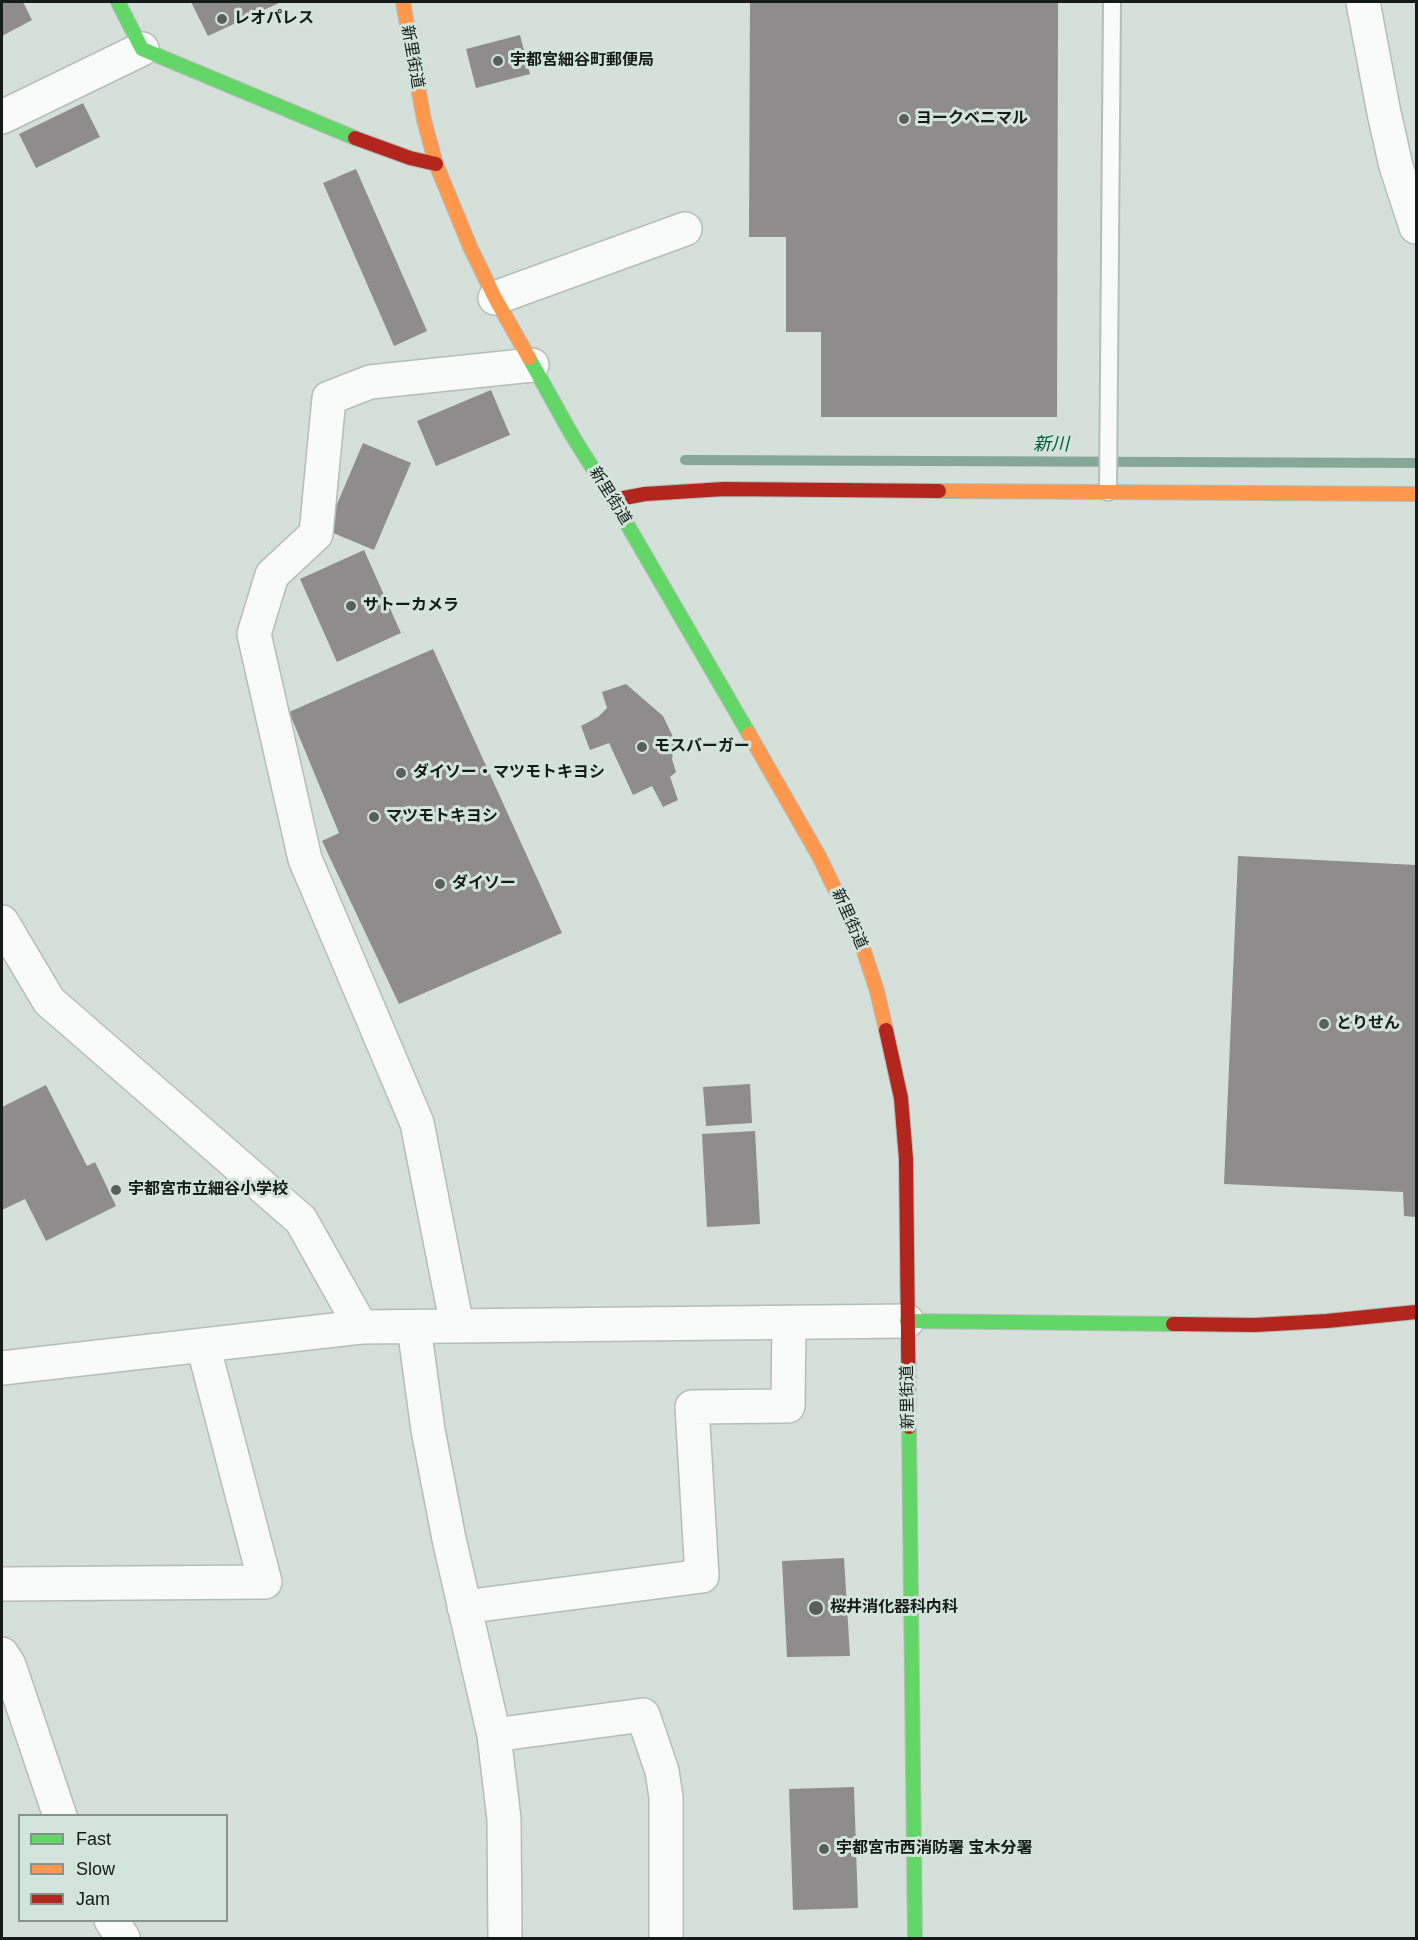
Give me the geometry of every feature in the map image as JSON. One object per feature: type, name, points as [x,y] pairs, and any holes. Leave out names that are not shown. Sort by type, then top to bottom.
[{"type":"main road","points":[[118,2],[142,50],[345,135],[410,158],[436,164]]},
{"type":"main road","name":"新里街道","points":[[403,2],[424,120],[436,164],[471,249],[495,298],[573,437],[613,500],[819,856],[862,945],[877,991],[901,1098],[906,1159],[915,1938]]},
{"type":"main road","points":[[613,500],[668,492],[724,489],[1416,494]]},
{"type":"main road","points":[[907,1322],[1255,1324],[1327,1321],[1416,1312]]},
{"type":"street","points":[[1363,2],[1396,166],[1416,227]]},
{"type":"street","points":[[2,117],[142,50]]},
{"type":"street","points":[[495,298],[685,229]]},
{"type":"street","points":[[457,1326],[417,1123],[305,860],[254,634],[272,575],[316,534],[329,398],[370,382],[532,365]]},
{"type":"street","points":[[2,922],[49,1001],[301,1220],[361,1327]]},
{"type":"street","points":[[2,1368],[361,1327],[907,1322]]},
{"type":"street","points":[[464,1607],[702,1576],[692,1407],[788,1406],[789,1323]]},
{"type":"street","points":[[414,1327],[428,1430],[449,1539],[494,1735],[504,1819],[505,1938]]},
{"type":"street","points":[[2,1584],[265,1582],[203,1345]]},
{"type":"street","points":[[2,1654],[9,1665],[60,1814]]},
{"type":"street","points":[[494,1735],[643,1714],[662,1771],[666,1797],[666,1938]]},
{"type":"street","points":[[112,1922],[123,1938]]},
{"type":"lane","points":[[1108,492],[1112,2]]},
{"type":"building","points":[[2,2],[23,2],[32,20],[2,36]]},
{"type":"building","name":"レオパレス","points":[[191,2],[281,2],[208,36]]},
{"type":"building","name":"ヨークベニマル","points":[[750,2],[1058,2],[1057,417],[821,417],[821,332],[786,332],[786,237],[749,237]]},
{"type":"building","name":"宇都宮細谷町郵便局","points":[[520,35],[530,74],[476,88],[466,49]]},
{"type":"building","points":[[83,103],[100,137],[36,168],[19,134]]},
{"type":"building","points":[[356,169],[427,331],[394,346],[323,183]]},
{"type":"building","points":[[491,390],[510,435],[436,466],[417,421]]},
{"type":"building","points":[[363,443],[411,463],[374,550],[326,530]]},
{"type":"building","name":"サトーカメラ","points":[[364,550],[401,633],[337,662],[300,579]]},
{"type":"building","name":"ダイソー・マツモトキヨシ","points":[[433,649],[562,933],[399,1004],[322,841],[339,833],[289,712]]},
{"type":"building","name":"モスバーガー","points":[[626,684],[663,716],[675,741],[672,759],[676,772],[670,777],[678,800],[663,807],[652,786],[633,795],[609,743],[590,750],[581,726],[598,717],[607,708],[602,692]]},
{"type":"building","name":"とりせん","points":[[1238,856],[1416,865],[1416,1217],[1404,1216],[1403,1192],[1224,1184]]},
{"type":"building","points":[[750,1084],[752,1123],[706,1126],[703,1087]]},
{"type":"building","points":[[46,1085],[87,1166],[95,1162],[116,1206],[46,1241],[25,1199],[2,1210],[2,1107]]},
{"type":"building","points":[[755,1131],[760,1224],[707,1227],[702,1134]]},
{"type":"building","name":"桜井消化器科内科","points":[[844,1558],[850,1656],[787,1657],[782,1561]]},
{"type":"building","name":"宇都宮市西消防署 宝木分署","points":[[854,1787],[858,1908],[793,1910],[789,1789]]},
{"type":"waterway","name":"新川","points":[[685,460],[1416,463]]},
{"type":"traffic: fast","points":[[118,2],[142,49],[355,138]]},
{"type":"traffic: fast","points":[[529,358],[573,437],[613,500],[749,734]]},
{"type":"traffic: fast","points":[[907,1321],[1173,1324]]},
{"type":"traffic: fast","points":[[909,1427],[915,1938]]},
{"type":"traffic: slow","points":[[403,2],[424,120],[436,164],[471,249],[495,298],[529,358]]},
{"type":"traffic: slow","points":[[939,491],[1416,494]]},
{"type":"traffic: slow","points":[[749,734],[819,856],[862,945],[877,991],[886,1030]]},
{"type":"traffic: jam","points":[[355,138],[410,158],[436,164]]},
{"type":"traffic: jam","points":[[613,500],[645,494],[724,489],[939,491]]},
{"type":"traffic: jam","points":[[886,1030],[901,1098],[906,1159],[909,1427]]},
{"type":"traffic: jam","points":[[1173,1324],[1255,1325],[1327,1321],[1416,1312]]},
{"type":"place","name":"レオパレス","points":[[222,19]]},
{"type":"place","name":"宇都宮細谷町郵便局","points":[[498,61]]},
{"type":"place","name":"ヨークベニマル","points":[[904,119]]},
{"type":"place","name":"サトーカメラ","points":[[351,606]]},
{"type":"place","name":"モスバーガー","points":[[642,747]]},
{"type":"place","name":"ダイソー・マツモトキヨシ","points":[[401,773]]},
{"type":"place","name":"マツモトキヨシ","points":[[374,817]]},
{"type":"place","name":"ダイソー","points":[[440,884]]},
{"type":"place","name":"とりせん","points":[[1324,1024]]},
{"type":"place","name":"宇都宮市立細谷小学校","points":[[116,1190]]},
{"type":"place","name":"桜井消化器科内科","points":[[816,1608]]},
{"type":"place","name":"宇都宮市西消防署 宝木分署","points":[[824,1849]]}]
